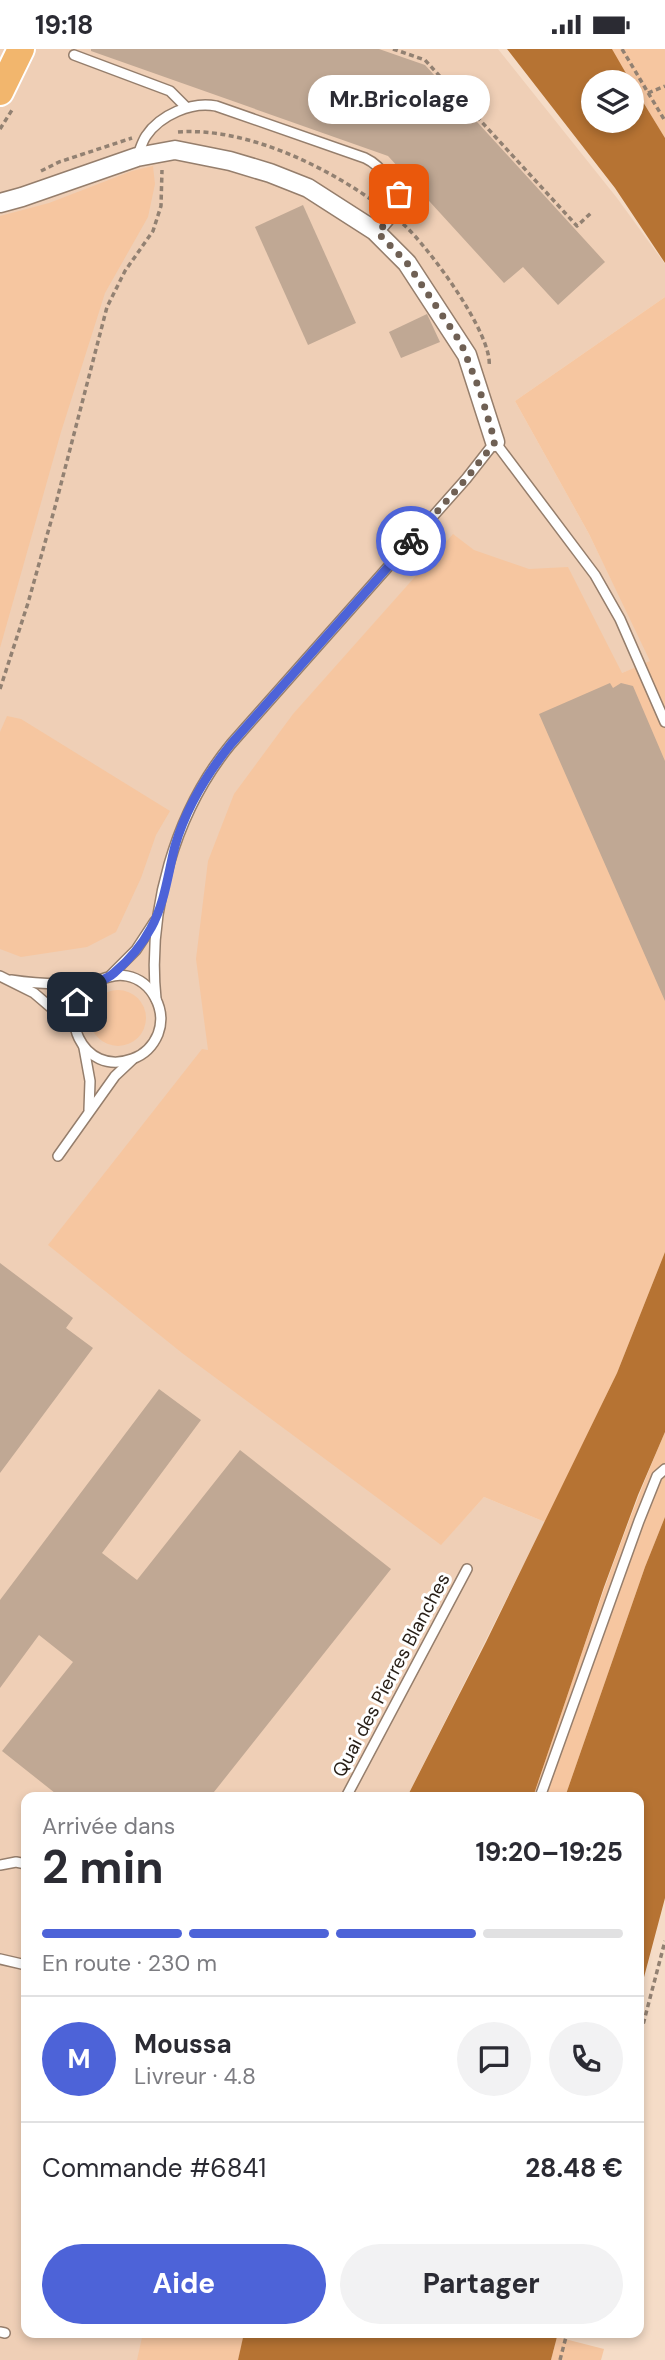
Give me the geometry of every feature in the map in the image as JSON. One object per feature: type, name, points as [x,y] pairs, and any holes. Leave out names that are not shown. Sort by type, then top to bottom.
[{"type":"main road","points":[[0,65],[7,49]]},
{"type":"main road","points":[[0,92],[21,49]]},
{"type":"street","points":[[0,203],[162,151],[185,151],[230,161],[308,188],[378,233],[407,263],[461,343],[480,391],[495,442]]},
{"type":"street","points":[[0,195],[22,197]]},
{"type":"lane","points":[[74,55],[170,91],[187,107]]},
{"type":"lane","points":[[137,157],[147,135],[170,116],[187,107],[202,104],[216,106],[370,160],[382,170],[399,194],[393,215],[378,233]]},
{"type":"lane","points":[[58,1156],[115,1076],[151,1047],[158,1034],[160,1013],[156,999],[154,961],[159,910],[177,838],[192,802],[209,772],[466,479],[495,442],[595,575],[620,619],[665,722]]},
{"type":"lane","points":[[111,976],[144,939],[159,910]]},
{"type":"lane","points":[[0,976],[11,980],[53,1008],[75,1028]]},
{"type":"lane","points":[[11,980],[49,984],[125,976],[138,980],[149,988],[156,999]]},
{"type":"lane","points":[[89,1111],[90,1081],[74,1015],[77,1002],[95,981]]},
{"type":"lane","points":[[83,1046],[93,1055],[105,1060],[119,1062],[133,1059]]},
{"type":"lane","points":[[542,1792],[639,1521],[657,1476],[665,1469]]},
{"type":"lane","name":"Quai des Pierres Blanches","points":[[349,1792],[467,1569]]},
{"type":"lane","points":[[0,1865],[21,1863]]},
{"type":"lane","points":[[0,1959],[21,1964]]},
{"type":"path","points":[[393,49],[425,60],[577,226],[592,212]]},
{"type":"path","points":[[622,49],[665,120]]},
{"type":"path","points":[[648,93],[665,86]]},
{"type":"path","points":[[37,173],[59,162],[147,135],[206,131],[257,144],[307,163],[346,183],[393,215],[425,246],[482,333],[490,354],[490,363],[480,391]]},
{"type":"path","points":[[0,689],[55,507],[107,307],[125,271],[153,230],[161,206],[162,151]]},
{"type":"path","points":[[644,2021],[665,1941]]},
{"type":"path","points":[[560,2360],[566,2338]]},
{"type":"shaded area","points":[[0,49],[498,49],[617,198],[665,264],[665,297],[515,401],[589,534],[651,661],[515,718],[441,1544],[484,1497],[545,1522],[410,1792],[21,1792],[21,2338],[243,2338],[238,2360],[0,2360]]},
{"type":"shaded area","points":[[507,49],[612,49],[624,70],[581,70],[581,133],[644,133],[644,104],[665,138],[665,263],[615,188]]},
{"type":"shaded area","points":[[612,49],[665,49],[665,138],[644,104],[644,70],[623,70]]},
{"type":"shaded area","points":[[153,166],[155,184],[148,217],[105,293],[61,432],[0,648],[0,216],[49,203],[132,171]]},
{"type":"shaded area","points":[[665,297],[665,1252],[617,1373],[545,1522],[484,1497],[441,1545],[182,1353],[48,1245],[202,1049],[208,1050],[196,959],[208,861],[234,794],[293,714],[453,534],[474,550],[529,569],[568,567],[622,673],[650,661],[589,534],[515,401]]},
{"type":"shaded area","points":[[7,716],[21,719],[170,811],[156,835],[141,878],[116,932],[87,947],[21,957],[0,949],[0,732]]},
{"type":"shaded area","points":[[118,990],[129,992],[138,998],[144,1007],[144,1029],[138,1038],[129,1044],[118,1046],[107,1044],[98,1038],[92,1029],[90,1018],[92,1007],[98,998],[107,992]]},
{"type":"shaded area","points":[[665,1252],[665,1432],[604,1587],[535,1792],[410,1792],[486,1642],[617,1373]]},
{"type":"shaded area","points":[[665,1432],[665,1517],[567,1792],[535,1792],[612,1567]]},
{"type":"shaded area","points":[[665,1517],[665,1898],[644,1977],[644,1792],[567,1792]]},
{"type":"shaded area","points":[[142,2338],[243,2338],[238,2360],[137,2360]]},
{"type":"shaded area","points":[[243,2338],[557,2338],[551,2360],[238,2360]]},
{"type":"shaded area","points":[[557,2338],[604,2349],[601,2360],[551,2360]]},
{"type":"building","points":[[91,49],[379,49],[425,65],[605,262],[558,305],[523,267],[504,283],[388,156]]},
{"type":"building","points":[[303,205],[356,323],[308,345],[255,227]]},
{"type":"building","points":[[427,314],[440,342],[401,358],[389,332]]},
{"type":"building","points":[[610,683],[613,688],[621,683],[633,686],[665,761],[665,1001],[539,714]]},
{"type":"building","points":[[0,1263],[73,1318],[66,1328],[93,1348],[0,1473]]},
{"type":"building","points":[[159,1389],[201,1420],[102,1553],[137,1580],[240,1450],[391,1569],[214,1792],[54,1792],[2,1751],[73,1662],[39,1635],[0,1688],[0,1600]]},
{"type":"way so far","points":[[399,194],[397,208],[378,233],[400,253],[461,343],[480,391],[495,442],[411,541]]},
{"type":"place","name":"Mr.Bricolage","points":[[399,194]]},
{"type":"route","points":[[77,1002],[89,985],[111,976],[136,950],[151,929],[159,910],[181,827],[209,772],[411,541]]}]
